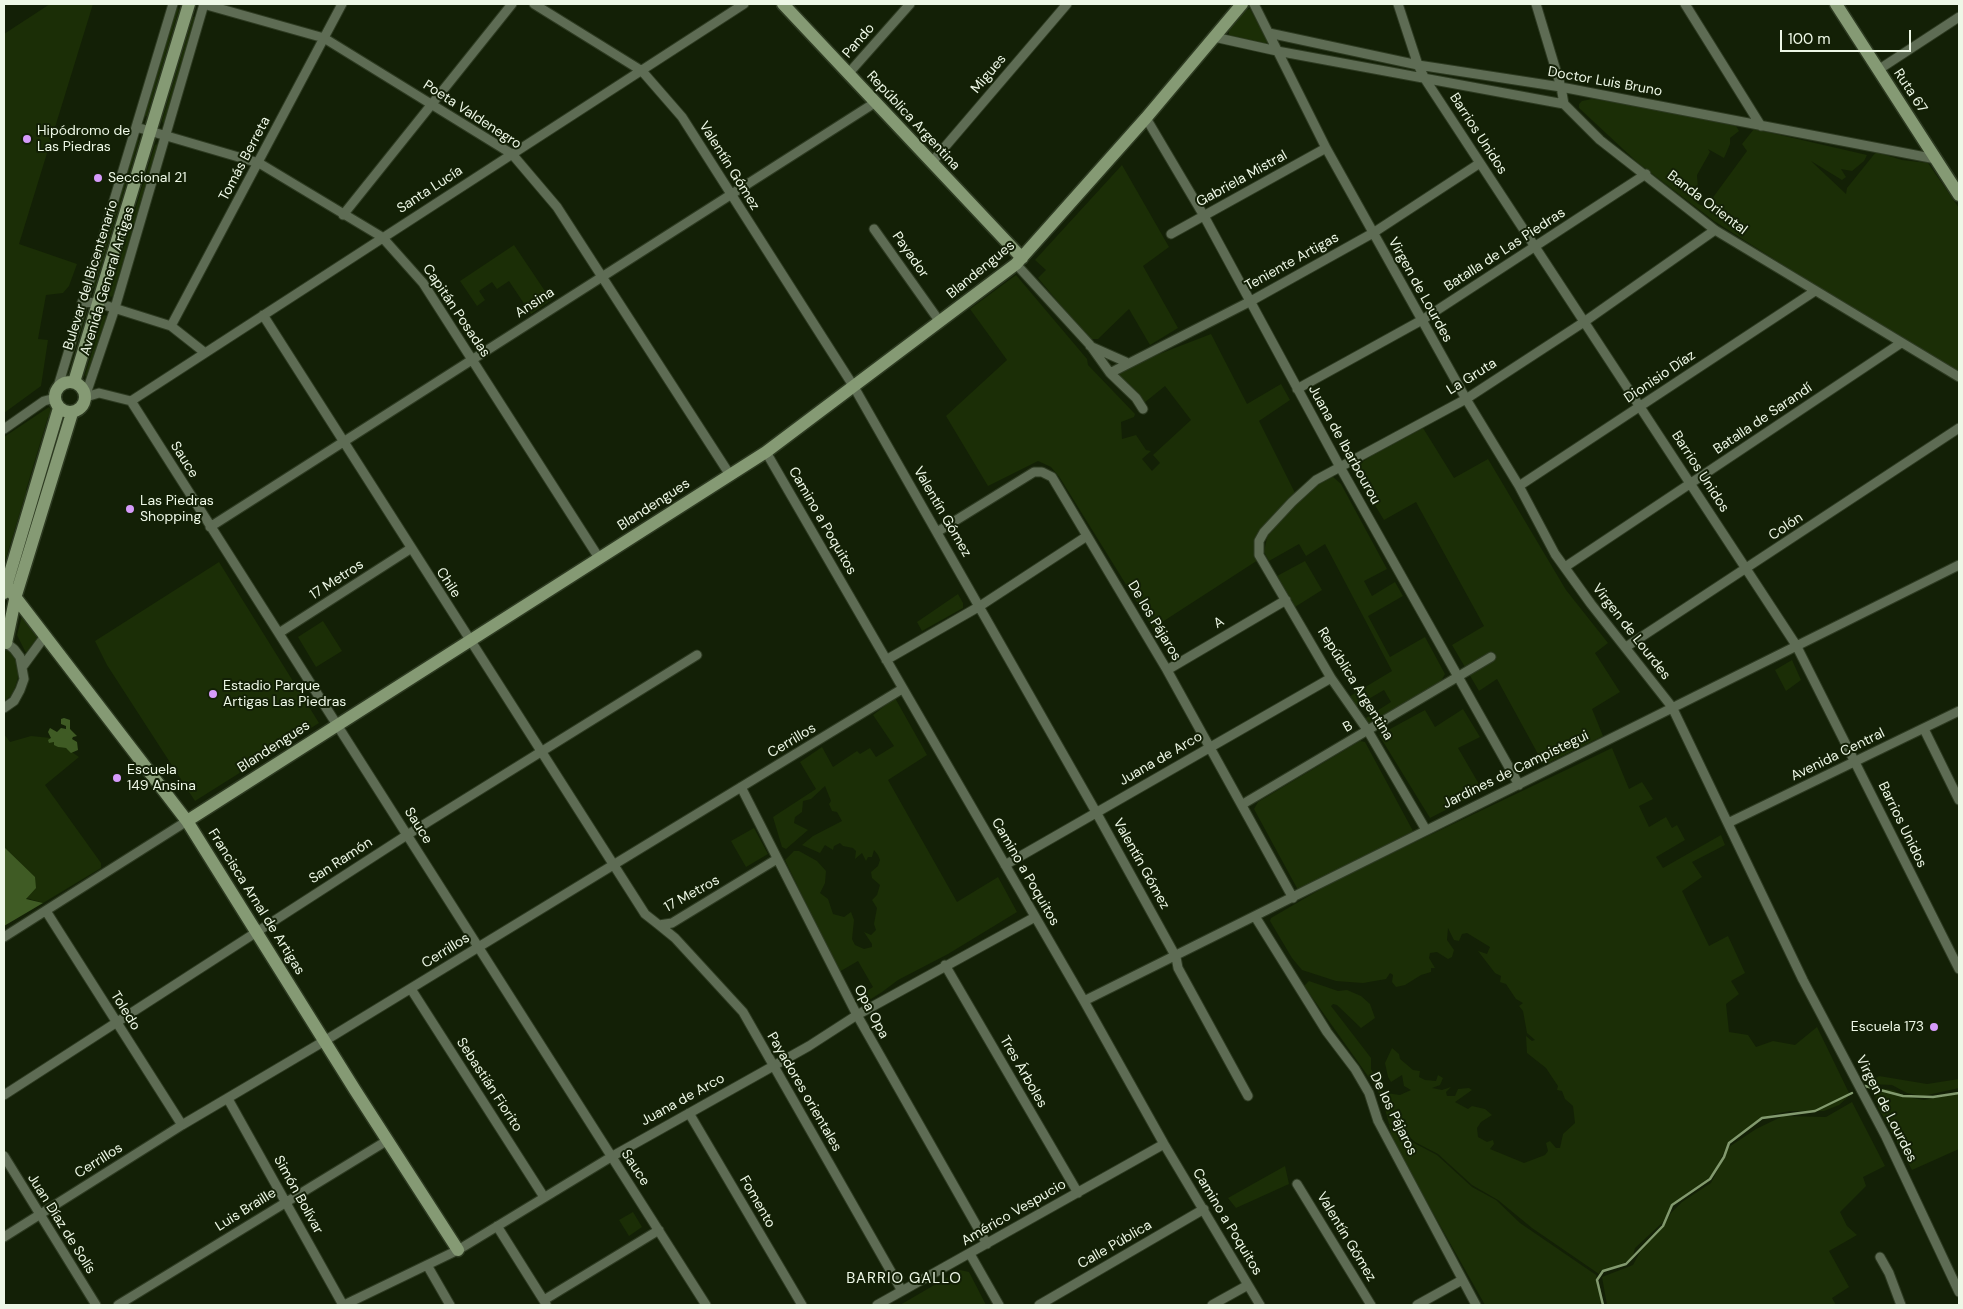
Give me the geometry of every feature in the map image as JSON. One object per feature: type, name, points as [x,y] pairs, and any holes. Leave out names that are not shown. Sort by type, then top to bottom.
[{"type":"street","name":"Avenida General Artigas","points":[[57,399],[82,302],[173,4]]},
{"type":"street","name":"Bulevar del Bicentenario","points":[[74,382],[189,4]]},
{"type":"street","name":"Avenida General Artigas","points":[[86,395],[115,308],[204,4]]},
{"type":"street","name":"Poeta Valdenegro","points":[[204,4],[324,38],[512,154],[557,207],[730,475]]},
{"type":"street","name":"Tomás Berreta","points":[[171,326],[342,4]]},
{"type":"street","points":[[343,215],[512,4]]},
{"type":"street","name":"Valentín Gómez","points":[[534,4],[642,71],[682,117],[854,387],[938,532],[1176,957],[1178,968],[1248,1096]]},
{"type":"street","name":"Santa Lucía","points":[[131,402],[204,352],[744,4]]},
{"type":"street","name":"Pando","points":[[848,74],[910,4]]},
{"type":"street","name":"Migues","points":[[932,162],[1067,4]]},
{"type":"street","name":"Blandengues","points":[[4,937],[766,452],[854,387],[1019,261],[1146,118],[1242,4]]},
{"type":"street","name":"Virgen de Lourdes","points":[[1254,4],[1326,148],[1466,399],[1519,486],[1550,546],[1591,604],[1672,707],[1803,980],[1886,1137],[1959,1292]]},
{"type":"street","name":"Barrios Unidos","points":[[1398,4],[1418,65],[1425,79],[1796,645],[1959,970]]},
{"type":"street","points":[[1536,4],[1561,87],[1564,104]]},
{"type":"street","points":[[1685,4],[1761,126]]},
{"type":"street","name":"Ruta 67","points":[[1836,4],[1959,195]]},
{"type":"street","name":"República Argentina","points":[[789,6],[848,74],[932,162],[1019,261],[1090,345],[1110,372],[1136,398],[1143,409]]},
{"type":"street","points":[[1878,70],[1959,17]]},
{"type":"street","name":"Doctor Luis Bruno","points":[[1269,33],[1418,65],[1561,87],[1936,159]]},
{"type":"street","name":"Doctor Luis Bruno","points":[[1214,37],[1277,51],[1564,104]]},
{"type":"street","name":"Ansina","points":[[210,527],[876,102]]},
{"type":"street","name":"Banda Oriental","points":[[1564,104],[1600,140],[1646,174],[1715,230],[1959,378]]},
{"type":"street","name":"Juana de Ibarbourou","points":[[1146,118],[1204,216],[1340,467],[1519,785]]},
{"type":"street","name":"Capitán Posadas","points":[[136,127],[259,163],[382,238],[423,283],[600,558]]},
{"type":"street","name":"Gabriela Mistral","points":[[1171,234],[1326,148]]},
{"type":"street","name":"Teniente Artigas","points":[[1110,372],[1126,362],[1251,301],[1373,233],[1480,163]]},
{"type":"street","name":"Batalla de Las Piedras","points":[[1297,389],[1422,320],[1646,174]]},
{"type":"street","name":"Payador","points":[[874,229],[940,322]]},
{"type":"street","name":"La Gruta","points":[[1260,555],[1259,542],[1264,532],[1316,480],[1466,399],[1584,322],[1715,230]]},
{"type":"street","name":"Dionisio Díaz","points":[[1519,486],[1814,291]]},
{"type":"street","points":[[82,302],[98,303],[171,326],[204,352]]},
{"type":"street","name":"Chile","points":[[263,315],[342,444],[612,864]]},
{"type":"street","name":"Batalla de Sarandí","points":[[1565,567],[1901,343]]},
{"type":"street","points":[[1090,345],[1126,362]]},
{"type":"street","points":[[4,708],[14,701],[24,678],[20,657],[5,642],[9,591],[57,399],[62,384],[74,382],[82,387],[86,395],[84,406],[72,413],[9,591]]},
{"type":"street","points":[[86,395],[99,393],[131,402]]},
{"type":"street","points":[[57,399],[72,413]]},
{"type":"street","points":[[4,429],[44,401],[57,399]]},
{"type":"street","name":"Sauce","points":[[131,402],[706,1305]]},
{"type":"street","name":"Colón","points":[[1626,647],[1959,428]]},
{"type":"street","name":"Camino a Poquitos","points":[[766,452],[1084,1001],[1164,1144],[1260,1305]]},
{"type":"street","name":"De los Pájaros","points":[[938,532],[1034,472],[1042,472],[1052,477],[1167,670],[1294,898]]},
{"type":"street","points":[[886,660],[980,606],[1087,536]]},
{"type":"street","name":"17 Metros","points":[[279,634],[410,549]]},
{"type":"street","name":"República Argentina","points":[[1260,555],[1331,678],[1368,731],[1426,830]]},
{"type":"street","name":"Jardines de Campistegui","points":[[1084,1001],[1256,918],[1426,830],[1959,565]]},
{"type":"street","name":"Francisca Arnal de Artigas","points":[[9,591],[187,821],[458,1250]]},
{"type":"street","name":"A","points":[[1167,670],[1286,600]]},
{"type":"street","points":[[23,666],[45,636]]},
{"type":"street","name":"San Ramón","points":[[4,1095],[407,835],[697,655]]},
{"type":"street","name":"B","points":[[1243,804],[1459,678],[1492,656]]},
{"type":"street","name":"Juana de Arco","points":[[1005,865],[1331,678]]},
{"type":"street","name":"Cerrillos","points":[[4,1236],[182,1125],[326,1040],[902,689]]},
{"type":"street","name":"Avenida Central","points":[[1728,823],[1959,711]]},
{"type":"street","points":[[1924,729],[1959,800]]},
{"type":"street","name":"Opa Opa","points":[[741,787],[856,1016],[987,1244]]},
{"type":"street","name":"17 Metros","points":[[612,864],[645,914],[659,925],[672,923],[777,859]]},
{"type":"street","name":"Toledo","points":[[46,911],[182,1125]]},
{"type":"street","name":"Juana de Arco","points":[[344,1305],[458,1250],[611,1157],[773,1067],[856,1016],[1035,916]]},
{"type":"street","name":"De los Pájaros","points":[[1256,918],[1327,1032],[1355,1069],[1369,1093],[1378,1121],[1456,1264],[1462,1280],[1476,1305]]},
{"type":"street","name":"Payadores orientales","points":[[659,925],[675,938],[743,1012],[902,1291]]},
{"type":"street","name":"Tres Árboles","points":[[945,966],[1078,1193]]},
{"type":"street","name":"Sebastián Fiorito","points":[[410,989],[544,1197]]},
{"type":"street","name":"Simón Bolívar","points":[[228,1099],[344,1305]]},
{"type":"street","name":"Fomento","points":[[689,1112],[802,1305]]},
{"type":"street","name":"Luis Braille","points":[[118,1305],[388,1140]]},
{"type":"street","name":"Américo Vespucio","points":[[877,1305],[1164,1144]]},
{"type":"street","name":"Juan Díaz de Solís","points":[[4,1156],[96,1305]]},
{"type":"street","name":"Valentín Gómez","points":[[1297,1184],[1371,1305]]},
{"type":"street","name":"Calle Pública","points":[[1039,1305],[1204,1209]]},
{"type":"street","points":[[497,1226],[546,1303],[659,1230]]},
{"type":"street","points":[[970,1254],[998,1305]]},
{"type":"street","points":[[1880,1257],[1889,1273],[1901,1305]]},
{"type":"street","points":[[427,1264],[450,1305]]},
{"type":"street","points":[[1417,1305],[1462,1280]]},
{"type":"street","points":[[1212,1305],[1248,1285]]},
{"type":"green space","name":"Hipódromo de Las Piedras","points":[[50,4],[93,4],[19,244],[77,264],[69,286],[63,293],[46,295],[38,339],[48,340],[41,386],[4,413],[4,34]]},
{"type":"green space","points":[[176,7],[179,9],[147,116],[144,117],[143,115]]},
{"type":"green space","points":[[1250,9],[1268,41],[1265,45],[1229,36],[1229,28],[1245,10]]},
{"type":"green space","points":[[193,17],[196,17],[166,122],[163,123],[162,121]]},
{"type":"green space","points":[[1592,99],[1636,105],[1736,126],[1739,131],[1730,138],[1730,144],[1724,158],[1708,149],[1710,152],[1697,175],[1698,190],[1695,198],[1698,204],[1706,207],[1747,151],[1742,144],[1754,129],[1867,155],[1864,161],[1852,171],[1841,169],[1846,177],[1842,180],[1811,161],[1846,194],[1847,188],[1876,152],[1902,160],[1928,163],[1959,208],[1959,371],[1898,338],[1714,221],[1638,163],[1579,108],[1579,104],[1582,101]]},
{"type":"green space","points":[[137,138],[139,140],[95,287],[92,287]]},
{"type":"green space","points":[[157,144],[158,146],[113,296],[111,297],[109,295],[155,145]]},
{"type":"green space","points":[[1122,165],[1169,247],[1143,266],[1178,328],[1150,345],[1129,309],[1098,339],[1089,339],[1038,278],[1046,270],[1035,260]]},
{"type":"green space","points":[[514,245],[551,300],[531,314],[509,281],[497,289],[492,282],[479,291],[485,300],[477,306],[460,281]]},
{"type":"green space","points":[[1016,275],[1087,359],[1088,365],[1135,414],[1134,417],[1121,422],[1122,439],[1136,435],[1146,450],[1151,451],[1142,459],[1152,471],[1160,463],[1153,455],[1191,420],[1165,386],[1144,403],[1116,373],[1136,363],[1211,334],[1247,404],[1281,384],[1290,400],[1259,421],[1295,493],[1257,534],[1254,544],[1258,560],[1153,628],[1060,478],[1051,467],[1038,461],[988,486],[946,416],[1007,360],[970,309]]},
{"type":"green space","points":[[86,310],[87,312],[66,378],[63,377]]},
{"type":"green space","points":[[103,316],[107,317],[88,382],[85,375]]},
{"type":"green space","points":[[49,407],[53,412],[53,418],[48,417],[26,490],[32,493],[30,499],[24,499],[4,565],[4,437]]},
{"type":"green space","points":[[1423,428],[1454,478],[1488,459],[1566,590],[1608,643],[1595,653],[1620,692],[1592,709],[1603,736],[1544,765],[1497,679],[1479,691],[1452,645],[1484,626],[1416,502],[1384,520],[1353,469],[1372,455]]},
{"type":"green space","points":[[1331,475],[1341,484],[1387,569],[1364,581],[1372,596],[1395,582],[1403,596],[1368,616],[1390,657],[1425,637],[1445,674],[1440,683],[1370,725],[1361,721],[1391,702],[1384,690],[1353,708],[1347,698],[1392,671],[1325,544],[1306,556],[1299,544],[1269,561],[1264,552],[1268,533],[1295,502]]},
{"type":"green space","points":[[1305,561],[1322,590],[1295,607],[1277,576]]},
{"type":"green space","name":"Estadio Parque Artigas Las Piedras","points":[[219,562],[319,723],[195,801],[107,665],[95,641]]},
{"type":"green space","points":[[958,594],[963,603],[963,608],[922,631],[917,622]]},
{"type":"green space","points":[[22,616],[38,637],[26,653],[17,635]]},
{"type":"green space","points":[[323,621],[342,651],[316,667],[298,637]]},
{"type":"green space","points":[[4,647],[10,649],[18,660],[20,671],[13,694],[4,702]]},
{"type":"green space","points":[[1792,660],[1801,680],[1786,691],[1775,670]]},
{"type":"green space","points":[[895,698],[927,755],[888,780],[957,902],[998,877],[1017,912],[948,954],[898,980],[866,1002],[859,1002],[853,1000],[873,987],[858,961],[839,972],[785,860],[794,851],[799,851],[817,861],[826,871],[825,883],[820,893],[828,899],[833,914],[844,917],[851,912],[854,920],[852,939],[855,945],[864,949],[872,947],[872,944],[864,932],[871,935],[876,930],[874,924],[877,908],[872,900],[877,895],[880,885],[872,878],[871,872],[878,866],[880,860],[878,855],[874,850],[872,857],[868,857],[866,861],[862,853],[855,859],[856,851],[840,843],[834,846],[833,850],[825,845],[820,853],[802,845],[813,836],[842,821],[837,812],[832,811],[829,804],[831,801],[825,786],[811,799],[803,801],[802,812],[795,817],[794,823],[808,830],[786,849],[782,847],[773,817],[816,789],[800,762],[822,747],[833,767],[857,751],[860,754],[870,748],[876,757],[894,746],[873,715]]},
{"type":"green space","points":[[1463,709],[1480,737],[1458,748],[1483,791],[1430,818],[1379,735],[1425,710],[1435,727]]},
{"type":"green space","points":[[61,719],[70,720],[70,729],[77,736],[72,739],[77,742],[78,750],[71,753],[66,748],[54,745],[54,742],[49,743],[48,740],[51,738],[48,732],[50,728],[57,732],[61,728],[66,729],[66,726],[61,724]]},
{"type":"green space","points":[[4,734],[10,742],[31,736],[51,738],[58,747],[66,748],[79,757],[45,785],[101,863],[101,868],[43,903],[26,898],[21,864],[4,847]]},
{"type":"green space","points":[[1360,741],[1365,742],[1413,831],[1298,890],[1254,809],[1258,802]]},
{"type":"green space","points":[[1612,748],[1629,789],[1642,782],[1653,799],[1639,806],[1649,827],[1666,817],[1672,828],[1677,825],[1685,840],[1656,857],[1663,868],[1721,835],[1725,845],[1692,862],[1702,877],[1682,891],[1709,946],[1728,936],[1745,973],[1731,981],[1739,994],[1726,1004],[1729,1032],[1748,1035],[1756,1047],[1773,1041],[1795,1045],[1817,1027],[1850,1095],[1839,1105],[1824,1111],[1790,1111],[1775,1114],[1759,1120],[1735,1137],[1729,1142],[1713,1175],[1672,1204],[1663,1222],[1635,1248],[1632,1259],[1612,1269],[1600,1271],[1599,1274],[1532,1228],[1498,1200],[1472,1185],[1438,1154],[1415,1142],[1405,1133],[1414,1143],[1437,1155],[1472,1187],[1496,1200],[1520,1223],[1596,1275],[1603,1301],[1598,1305],[1485,1305],[1393,1142],[1389,1125],[1403,1132],[1389,1124],[1383,1101],[1375,1086],[1304,986],[1309,981],[1338,991],[1347,990],[1361,996],[1370,1004],[1375,1018],[1361,1028],[1337,1005],[1333,1004],[1331,1006],[1371,1058],[1371,1069],[1380,1087],[1386,1093],[1400,1095],[1411,1090],[1404,1086],[1402,1075],[1391,1082],[1388,1077],[1385,1063],[1392,1048],[1399,1054],[1400,1059],[1413,1070],[1420,1071],[1419,1077],[1425,1080],[1436,1081],[1438,1075],[1443,1078],[1440,1085],[1432,1088],[1442,1090],[1451,1087],[1446,1092],[1447,1096],[1455,1096],[1458,1089],[1469,1088],[1472,1090],[1455,1102],[1468,1109],[1472,1106],[1485,1109],[1492,1115],[1481,1122],[1477,1128],[1478,1137],[1487,1142],[1493,1140],[1494,1144],[1490,1149],[1524,1163],[1545,1155],[1548,1151],[1546,1143],[1550,1141],[1556,1148],[1560,1148],[1563,1134],[1575,1123],[1573,1106],[1565,1099],[1562,1091],[1557,1090],[1558,1086],[1546,1068],[1527,1053],[1526,1036],[1532,1041],[1535,1040],[1527,1033],[1523,1011],[1519,1006],[1523,1003],[1516,999],[1506,984],[1500,982],[1501,976],[1495,973],[1478,951],[1487,954],[1490,947],[1467,933],[1462,934],[1459,941],[1454,940],[1448,928],[1447,940],[1454,950],[1452,957],[1448,959],[1437,952],[1430,953],[1429,958],[1435,968],[1431,968],[1431,972],[1421,975],[1405,985],[1396,987],[1392,982],[1393,975],[1390,973],[1386,979],[1363,983],[1336,981],[1302,970],[1292,958],[1270,921],[1271,918],[1338,879]]},
{"type":"green space","points":[[754,828],[768,854],[746,867],[731,841]]},
{"type":"green space","points":[[4,847],[35,877],[36,888],[26,899],[43,903],[4,926]]},
{"type":"green space","points":[[1879,1076],[1927,1084],[1959,1079],[1959,1088],[1923,1096],[1907,1093],[1892,1085],[1871,1084],[1871,1081]]},
{"type":"green space","points":[[1875,1088],[1893,1090],[1907,1097],[1924,1100],[1959,1093],[1959,1149],[1912,1170],[1878,1107],[1874,1092]]},
{"type":"green space","points":[[1852,1102],[1885,1166],[1863,1177],[1866,1186],[1840,1212],[1847,1226],[1857,1235],[1829,1251],[1849,1287],[1832,1298],[1836,1305],[1607,1305],[1602,1277],[1633,1265],[1640,1252],[1664,1225],[1671,1213],[1682,1202],[1711,1183],[1729,1147],[1756,1129],[1783,1116],[1826,1117]]},
{"type":"green space","points":[[1285,1166],[1289,1184],[1236,1208],[1228,1198]]},
{"type":"green space","points":[[633,1212],[642,1227],[629,1236],[619,1220]]},
{"type":"green space","points":[[960,1270],[969,1272],[986,1305],[900,1305]]},
{"type":"waterway","points":[[1865,1086],[1903,1096],[1933,1097],[1959,1093]]},
{"type":"waterway","points":[[1603,1305],[1597,1280],[1603,1271],[1626,1264],[1663,1226],[1672,1205],[1710,1179],[1724,1157],[1729,1143],[1762,1118],[1815,1111],[1852,1093]]},
{"type":"place","name":"Hipódromo de Las Piedras","points":[[27,139]]},
{"type":"place","name":"Seccional 21","points":[[98,178]]},
{"type":"place","name":"Las Piedras Shopping","points":[[130,509]]},
{"type":"place","name":"Estadio Parque Artigas Las Piedras","points":[[213,694]]},
{"type":"place","name":"Escuela 149 Ansina","points":[[117,778]]},
{"type":"place","name":"Escuela 173","points":[[1934,1027]]},
{"type":"district","name":"BARRIO GALLO","points":[[904,1279]]}]
